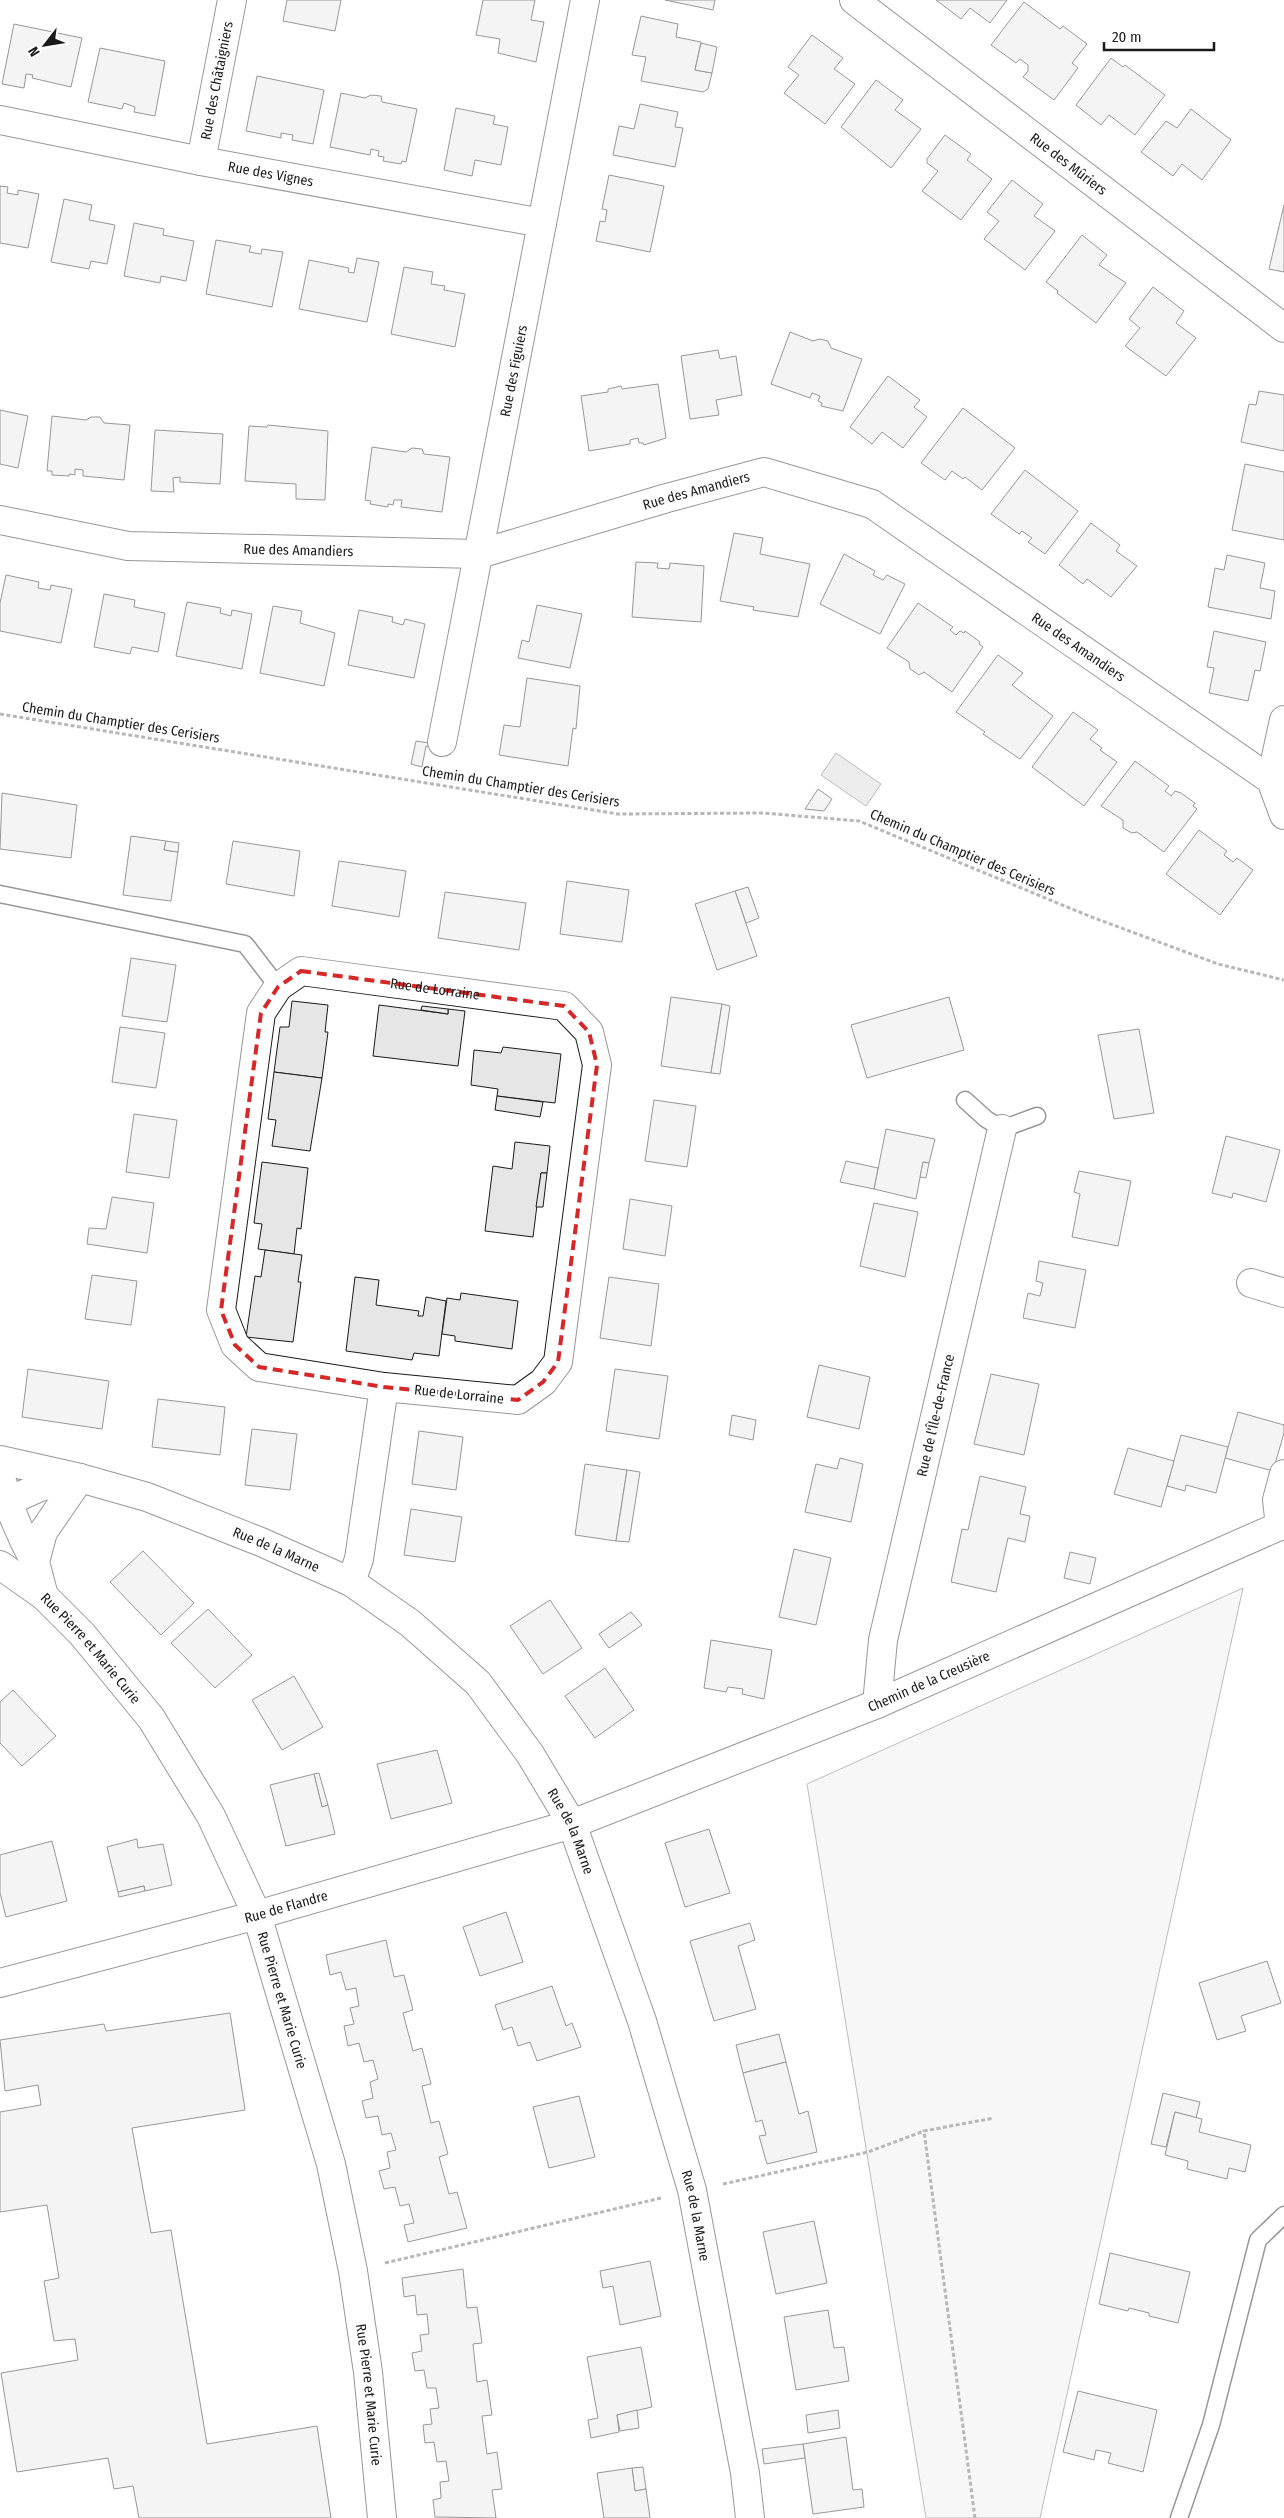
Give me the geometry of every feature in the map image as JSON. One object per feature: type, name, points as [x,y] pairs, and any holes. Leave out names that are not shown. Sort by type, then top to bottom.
[{"type":"street","name":"Rue des Châtaigniers","points":[[201,161],[232,0]]},
{"type":"street","name":"Rue des Figuiers","points":[[442,742],[585,0]]},
{"type":"street","name":"Rue des Mûriers","points":[[854,0],[1284,328]]},
{"type":"street","name":"Rue des Vignes","points":[[0,120],[201,161],[542,223]]},
{"type":"street","name":"Rue des Amandiers","points":[[0,520],[128,546],[478,554],[764,472],[872,504],[1272,780]]},
{"type":"street","points":[[1284,720],[1272,780],[1284,815]]},
{"type":"street","name":"Rue de Lorraine","points":[[301,971],[564,1006],[589,1032],[597,1065],[558,1362],[543,1382],[518,1400],[384,1387],[259,1367],[235,1345],[221,1310],[261,1012],[278,987],[301,971]]},
{"type":"street","name":"Rue de l'Île-de-France","points":[[877,1704],[883,1640],[1002,1129]]},
{"type":"street","points":[[1251,1283],[1284,1292]]},
{"type":"street","points":[[351,1582],[359,1559],[384,1387]]},
{"type":"street","name":"Rue de la Marne","points":[[0,1460],[80,1478],[147,1497],[261,1542],[351,1582],[410,1623],[478,1683],[530,1754],[572,1824],[642,2021],[692,2190],[746,2473],[750,2518]]},
{"type":"street","points":[[0,1474],[3,1503],[36,1562],[44,1596]]},
{"type":"street","name":"Chemin de la Creusière","points":[[572,1824],[877,1704],[1282,1525],[1277,1500],[1284,1474]]},
{"type":"street","points":[[3,1503],[40,1487],[80,1478]]},
{"type":"street","points":[[36,1562],[43,1532],[80,1478]]},
{"type":"street","name":"Rue Pierre et Marie Curie","points":[[0,1565],[44,1596],[82,1634],[151,1718],[211,1816],[257,1915],[331,2164],[353,2271],[368,2372],[382,2518]]},
{"type":"street","name":"Rue de Flandre","points":[[0,1983],[257,1915],[572,1824]]},
{"type":"lane","points":[[0,894],[245,944],[278,987]]},
{"type":"lane","points":[[966,1100],[986,1120],[1002,1129],[1037,1116]]},
{"type":"lane","points":[[1179,2518],[1211,2425],[1258,2240],[1284,2215]]},
{"type":"path","name":"Chemin du Champtier des Cerisiers","points":[[0,714],[618,814],[763,812],[859,821],[1089,916],[1218,964],[1284,980]]},
{"type":"path","points":[[353,2271],[692,2190],[868,2152],[924,2131],[994,2118]]},
{"type":"path","points":[[924,2131],[975,2518]]},
{"type":"highlighted area","points":[[301,971],[564,1006],[589,1032],[597,1065],[558,1362],[543,1382],[518,1400],[384,1387],[259,1367],[235,1345],[221,1310],[261,1013],[278,987]]},
{"type":"shaded area","points":[[836,753],[881,784],[866,806],[821,775]]},
{"type":"shaded area","points":[[1243,1588],[1040,2518],[926,2518],[807,1784]]},
{"type":"building","points":[[287,0],[341,0],[335,31],[283,21]]},
{"type":"building","points":[[483,0],[535,0],[531,20],[544,22],[536,62],[498,53],[500,39],[476,35]]},
{"type":"building","points":[[665,0],[715,0],[713,10]]},
{"type":"building","points":[[936,0],[1007,0],[990,23],[970,8],[961,19]]},
{"type":"building","points":[[1024,2],[1060,29],[1063,26],[1087,44],[1072,63],[1078,68],[1054,100],[1023,77],[1028,71],[1028,65],[1020,59],[1016,63],[991,45]]},
{"type":"building","points":[[641,16],[678,24],[676,37],[701,42],[695,70],[712,73],[708,89],[703,92],[641,81],[646,57],[632,55]]},
{"type":"building","points":[[14,24],[82,38],[71,87],[32,78],[33,75],[26,74],[24,88],[2,84]]},
{"type":"building","points":[[812,35],[843,58],[834,69],[855,84],[825,124],[784,93],[799,75],[788,67]]},
{"type":"building","points":[[701,43],[717,47],[712,73],[695,70]]},
{"type":"building","points":[[100,48],[165,61],[155,116],[134,112],[135,107],[124,103],[122,109],[88,102]]},
{"type":"building","points":[[1111,58],[1123,67],[1125,65],[1165,95],[1135,135],[1109,115],[1101,125],[1076,105]]},
{"type":"building","points":[[257,76],[324,90],[313,144],[292,140],[293,135],[281,133],[281,138],[246,131]]},
{"type":"building","points":[[876,80],[903,100],[895,110],[921,129],[891,168],[841,127]]},
{"type":"building","points":[[341,93],[365,98],[371,95],[381,96],[382,102],[417,109],[406,162],[402,161],[401,164],[383,161],[384,157],[378,156],[379,151],[371,149],[370,155],[330,147]]},
{"type":"building","points":[[640,104],[678,112],[675,127],[683,128],[675,167],[613,155],[619,126],[634,129]]},
{"type":"building","points":[[456,108],[495,116],[493,124],[508,127],[501,165],[475,160],[472,176],[444,170]]},
{"type":"building","points":[[1191,109],[1231,140],[1202,180],[1182,164],[1173,176],[1141,152],[1166,121],[1177,128]]},
{"type":"building","points":[[945,135],[971,154],[967,160],[992,179],[961,220],[922,191],[938,171],[927,163],[927,159]]},
{"type":"building","points":[[609,175],[664,186],[650,252],[596,241],[600,221],[605,222],[607,210],[602,209]]},
{"type":"building","points":[[1012,180],[1043,204],[1034,216],[1055,231],[1025,270],[984,239],[999,221],[987,212]]},
{"type":"building","points":[[0,186],[8,187],[7,193],[18,195],[18,190],[39,194],[28,248],[0,243]]},
{"type":"building","points":[[64,199],[92,205],[89,220],[115,225],[107,264],[91,261],[89,269],[51,262]]},
{"type":"building","points":[[1284,205],[1284,272],[1269,269]]},
{"type":"building","points":[[134,223],[164,229],[163,235],[194,241],[186,281],[161,276],[160,283],[124,276]]},
{"type":"building","points":[[1082,235],[1107,255],[1099,265],[1126,283],[1096,323],[1057,293],[1058,291],[1046,282]]},
{"type":"building","points":[[216,240],[251,246],[249,252],[261,254],[262,249],[283,252],[272,307],[206,294]]},
{"type":"building","points":[[357,258],[379,262],[367,322],[299,309],[309,260],[349,268],[348,272],[354,273]]},
{"type":"building","points":[[404,267],[433,272],[431,284],[445,286],[444,290],[465,294],[455,347],[391,334]]},
{"type":"building","points":[[1153,287],[1184,311],[1176,323],[1196,338],[1166,376],[1125,346],[1140,328],[1129,319]]},
{"type":"building","points":[[790,332],[813,341],[820,339],[828,341],[831,348],[862,359],[843,411],[821,406],[822,403],[818,401],[820,396],[812,393],[810,398],[771,384]]},
{"type":"building","points":[[718,350],[720,359],[736,356],[742,395],[716,400],[719,415],[690,419],[681,356]]},
{"type":"building","points":[[888,376],[920,400],[914,407],[927,417],[903,448],[882,432],[872,444],[850,427]]},
{"type":"building","points":[[658,384],[666,438],[644,445],[639,443],[638,438],[630,440],[630,444],[589,451],[581,396],[608,392],[608,389],[621,386],[622,389]]},
{"type":"building","points":[[1259,391],[1284,395],[1284,451],[1241,442],[1249,404],[1256,405]]},
{"type":"building","points":[[963,408],[1015,448],[982,490],[965,477],[963,479],[952,471],[945,480],[921,463]]},
{"type":"building","points":[[0,410],[28,416],[18,468],[0,464]]},
{"type":"building","points":[[52,416],[86,420],[91,417],[100,417],[104,423],[130,425],[124,480],[83,476],[83,470],[75,469],[75,475],[69,474],[69,476],[52,475],[52,471],[47,471]]},
{"type":"building","points":[[268,425],[328,431],[325,500],[296,499],[296,484],[245,481],[249,426],[267,427]]},
{"type":"building","points":[[155,430],[223,434],[220,484],[180,482],[180,477],[173,478],[174,492],[151,491]]},
{"type":"building","points":[[372,447],[406,452],[412,448],[422,449],[424,454],[450,457],[442,512],[401,507],[402,500],[394,500],[393,505],[388,504],[388,507],[370,504],[371,501],[365,500]]},
{"type":"building","points":[[1245,464],[1284,472],[1284,540],[1232,530]]},
{"type":"building","points":[[1025,470],[1078,511],[1045,554],[1028,542],[1032,538],[1022,531],[1019,534],[991,514]]},
{"type":"building","points":[[1091,523],[1120,545],[1116,551],[1137,566],[1111,597],[1087,579],[1083,584],[1059,565]]},
{"type":"building","points":[[734,533],[763,538],[760,554],[810,564],[798,617],[753,610],[754,607],[720,601]]},
{"type":"building","points":[[844,554],[875,571],[873,575],[883,580],[887,575],[905,584],[880,634],[820,604]]},
{"type":"building","points":[[1227,555],[1265,563],[1260,588],[1275,591],[1271,619],[1208,607],[1215,568],[1224,570]]},
{"type":"building","points":[[636,562],[658,563],[657,568],[669,569],[670,563],[704,566],[701,622],[632,617]]},
{"type":"building","points":[[6,575],[39,582],[38,588],[50,590],[51,585],[72,589],[61,643],[0,631],[0,603]]},
{"type":"building","points":[[104,594],[135,600],[134,607],[165,613],[158,652],[132,647],[130,654],[94,647]]},
{"type":"building","points":[[187,602],[221,608],[220,613],[231,616],[232,610],[252,614],[242,669],[176,656]]},
{"type":"building","points":[[918,603],[953,627],[950,630],[956,635],[960,631],[964,633],[965,631],[980,642],[979,644],[983,647],[952,692],[924,672],[919,675],[910,669],[909,662],[887,648]]},
{"type":"building","points":[[537,605],[582,614],[570,668],[518,658],[522,640],[529,642]]},
{"type":"building","points":[[273,606],[302,611],[300,623],[335,633],[324,686],[260,673]]},
{"type":"building","points":[[359,610],[393,617],[392,622],[403,625],[405,619],[425,624],[414,678],[348,665]]},
{"type":"building","points":[[1214,631],[1266,642],[1260,671],[1255,670],[1248,701],[1209,693],[1214,668],[1207,667]]},
{"type":"building","points":[[998,655],[1023,673],[1012,685],[1053,716],[1020,759],[983,734],[985,732],[956,712]]},
{"type":"building","points":[[527,678],[580,686],[576,729],[573,728],[568,766],[499,755],[504,725],[520,727]]},
{"type":"building","points":[[1073,712],[1098,730],[1090,739],[1102,748],[1100,750],[1117,762],[1084,806],[1032,767]]},
{"type":"building","points":[[416,741],[429,743],[428,747],[426,746],[422,767],[411,764]]},
{"type":"building","points":[[1135,761],[1169,786],[1165,791],[1171,796],[1175,791],[1181,793],[1195,803],[1193,806],[1197,809],[1164,852],[1137,832],[1132,833],[1123,828],[1123,820],[1101,806]]},
{"type":"building","points":[[818,789],[832,799],[824,811],[805,809]]},
{"type":"building","points":[[2,793],[77,805],[71,858],[0,849]]},
{"type":"building","points":[[1199,830],[1227,851],[1224,855],[1233,862],[1237,858],[1253,870],[1220,915],[1166,874]]},
{"type":"building","points":[[131,836],[166,841],[164,850],[178,852],[171,901],[123,895]]},
{"type":"building","points":[[166,841],[179,843],[178,852],[164,850]]},
{"type":"building","points":[[233,841],[300,851],[294,896],[226,884]]},
{"type":"building","points":[[339,861],[406,871],[399,917],[332,906]]},
{"type":"building","points":[[567,881],[629,890],[622,942],[560,934]]},
{"type":"building","points":[[748,887],[759,918],[746,923],[735,891]]},
{"type":"building","points":[[735,891],[757,956],[717,970],[695,904]]},
{"type":"building","points":[[445,892],[526,903],[519,950],[438,938]]},
{"type":"building","points":[[131,958],[176,965],[167,1022],[122,1016]]},
{"type":"building","points":[[671,997],[722,1004],[711,1073],[661,1066]]},
{"type":"building","points":[[949,997],[964,1050],[867,1078],[851,1025]]},
{"type":"building","points":[[292,1001],[328,1005],[325,1032],[328,1032],[322,1078],[274,1072],[280,1027],[289,1027]]},
{"type":"building","points":[[722,1004],[730,1006],[720,1074],[711,1073]]},
{"type":"building","points":[[379,1005],[448,1014],[448,1009],[465,1011],[458,1066],[373,1056]]},
{"type":"building","points":[[422,1006],[448,1009],[448,1014],[421,1010]]},
{"type":"building","points":[[120,1027],[165,1033],[156,1088],[112,1082]]},
{"type":"building","points":[[1139,1029],[1154,1113],[1114,1119],[1098,1035]]},
{"type":"building","points":[[503,1047],[561,1054],[555,1103],[497,1096],[498,1089],[471,1085],[474,1050],[501,1053]]},
{"type":"building","points":[[274,1072],[322,1078],[310,1151],[272,1146],[276,1120],[268,1119]]},
{"type":"building","points":[[497,1096],[543,1102],[540,1117],[495,1110]]},
{"type":"building","points":[[654,1100],[696,1106],[687,1167],[645,1161]]},
{"type":"building","points":[[134,1114],[177,1120],[169,1178],[126,1172]]},
{"type":"building","points":[[886,1129],[935,1139],[929,1163],[923,1162],[916,1199],[874,1189]]},
{"type":"building","points":[[1226,1136],[1280,1150],[1266,1202],[1233,1193],[1232,1198],[1212,1193]]},
{"type":"building","points":[[515,1142],[550,1146],[547,1173],[541,1173],[533,1237],[485,1231],[493,1166],[512,1169]]},
{"type":"building","points":[[846,1161],[878,1168],[874,1189],[840,1182]]},
{"type":"building","points":[[262,1162],[308,1168],[301,1229],[297,1228],[294,1254],[258,1249],[262,1224],[254,1223]]},
{"type":"building","points":[[923,1162],[929,1163],[926,1178],[920,1177]]},
{"type":"building","points":[[1079,1171],[1131,1181],[1118,1246],[1072,1237],[1080,1194],[1074,1192]]},
{"type":"building","points":[[541,1173],[547,1173],[543,1207],[536,1207]]},
{"type":"building","points":[[112,1197],[154,1203],[147,1253],[87,1244],[89,1228],[106,1229]]},
{"type":"building","points":[[630,1199],[672,1206],[665,1256],[623,1249]]},
{"type":"building","points":[[874,1203],[918,1212],[905,1277],[860,1266]]},
{"type":"building","points":[[265,1250],[302,1255],[298,1282],[301,1282],[293,1342],[246,1337],[255,1276],[261,1277]]},
{"type":"building","points":[[1039,1261],[1086,1270],[1075,1328],[1023,1318],[1028,1293],[1040,1296],[1043,1283],[1036,1281]]},
{"type":"building","points":[[92,1275],[137,1281],[131,1325],[85,1319]]},
{"type":"building","points":[[355,1277],[379,1280],[376,1305],[419,1311],[418,1316],[423,1316],[426,1297],[446,1301],[439,1356],[414,1353],[412,1360],[346,1351]]},
{"type":"building","points":[[609,1277],[659,1284],[651,1346],[600,1338]]},
{"type":"building","points":[[461,1293],[518,1301],[512,1349],[455,1341],[455,1336],[442,1334],[447,1298],[460,1300]]},
{"type":"building","points":[[819,1365],[870,1377],[859,1429],[807,1417]]},
{"type":"building","points":[[28,1369],[109,1381],[102,1429],[22,1417]]},
{"type":"building","points":[[615,1369],[668,1376],[659,1439],[606,1431]]},
{"type":"building","points":[[991,1374],[1039,1384],[1024,1455],[974,1444]]},
{"type":"building","points":[[158,1399],[225,1407],[220,1455],[152,1447]]},
{"type":"building","points":[[1238,1412],[1284,1425],[1284,1433],[1273,1471],[1225,1458]]},
{"type":"building","points":[[732,1415],[756,1420],[753,1440],[729,1435]]},
{"type":"building","points":[[252,1429],[297,1434],[290,1490],[245,1485]]},
{"type":"building","points":[[419,1431],[463,1437],[456,1490],[412,1484]]},
{"type":"building","points":[[1181,1435],[1228,1447],[1216,1493],[1186,1485],[1185,1491],[1167,1486]]},
{"type":"building","points":[[1128,1448],[1174,1461],[1161,1507],[1114,1494]]},
{"type":"building","points":[[840,1458],[863,1464],[851,1522],[805,1512],[816,1464],[837,1469]]},
{"type":"building","points":[[585,1464],[627,1470],[616,1541],[575,1535]]},
{"type":"building","points":[[627,1470],[640,1472],[629,1542],[616,1541]]},
{"type":"building","points":[[980,1476],[1026,1487],[1020,1514],[1030,1516],[1025,1542],[1008,1538],[996,1592],[951,1582],[962,1529],[968,1530]]},
{"type":"building","points":[[411,1509],[462,1517],[455,1562],[404,1555]]},
{"type":"building","points":[[794,1549],[831,1558],[816,1625],[779,1617]]},
{"type":"building","points":[[143,1551],[194,1603],[161,1635],[110,1582]]},
{"type":"building","points":[[1070,1552],[1096,1558],[1090,1584],[1064,1578]]},
{"type":"building","points":[[550,1600],[582,1648],[543,1674],[510,1626]]},
{"type":"building","points":[[208,1609],[252,1655],[215,1688],[171,1643]]},
{"type":"building","points":[[631,1612],[642,1625],[609,1648],[599,1634]]},
{"type":"building","points":[[711,1640],[772,1650],[764,1699],[742,1694],[743,1689],[728,1687],[726,1692],[704,1688]]},
{"type":"building","points":[[605,1668],[634,1710],[595,1738],[565,1696]]},
{"type":"building","points":[[294,1676],[323,1727],[282,1750],[252,1700]]},
{"type":"building","points":[[13,1690],[56,1736],[22,1766],[0,1743],[0,1702]]},
{"type":"building","points":[[437,1750],[452,1803],[391,1819],[377,1764]]},
{"type":"building","points":[[319,1773],[328,1805],[322,1807],[314,1774]]},
{"type":"building","points":[[314,1774],[322,1807],[328,1805],[335,1834],[286,1846],[270,1785]]},
{"type":"building","points":[[709,1829],[730,1893],[685,1907],[665,1843]]},
{"type":"building","points":[[137,1839],[138,1848],[163,1844],[172,1885],[145,1891],[144,1886],[118,1892],[107,1847]]},
{"type":"building","points":[[52,1841],[67,1901],[6,1917],[0,1893],[0,1855]]},
{"type":"building","points":[[144,1886],[145,1891],[119,1897],[118,1892]]},
{"type":"building","points":[[506,1912],[523,1962],[480,1976],[463,1927]]},
{"type":"building","points":[[750,1923],[755,1940],[738,1946],[756,2009],[714,2021],[690,1941]]},
{"type":"building","points":[[386,1940],[394,1977],[404,1975],[413,2010],[403,2013],[413,2051],[422,2048],[431,2084],[422,2086],[431,2123],[439,2121],[448,2154],[439,2157],[449,2194],[457,2192],[467,2228],[408,2242],[404,2225],[414,2223],[409,2204],[400,2206],[395,2187],[384,2189],[379,2171],[390,2168],[387,2152],[396,2150],[391,2133],[382,2135],[378,2116],[366,2118],[362,2101],[373,2098],[370,2082],[378,2079],[373,2060],[364,2062],[359,2043],[348,2046],[344,2026],[354,2024],[350,2008],[359,2006],[356,1988],[346,1990],[341,1972],[330,1975],[326,1955]]},
{"type":"building","points":[[1267,1961],[1281,2003],[1241,2016],[1246,2031],[1217,2040],[1199,1983]]},
{"type":"building","points":[[552,1986],[566,2026],[572,2023],[581,2047],[537,2061],[530,2042],[518,2046],[512,2027],[503,2030],[495,2005]]},
{"type":"building","points":[[230,2013],[245,2110],[132,2128],[151,2233],[171,2230],[207,2444],[317,2426],[331,2518],[139,2518],[133,2486],[114,2489],[108,2458],[17,2472],[1,2373],[78,2360],[75,2339],[54,2341],[44,2281],[59,2278],[47,2205],[0,2212],[0,2112],[41,2105],[38,2085],[5,2091],[0,2040],[104,2024],[106,2031]]},
{"type":"building","points":[[779,2034],[786,2062],[743,2073],[736,2045]]},
{"type":"building","points":[[786,2062],[799,2114],[808,2111],[817,2152],[767,2164],[759,2136],[766,2135],[762,2120],[756,2122],[743,2073]]},
{"type":"building","points":[[1163,2093],[1200,2102],[1196,2118],[1175,2112],[1166,2147],[1151,2144]]},
{"type":"building","points":[[579,2096],[595,2157],[549,2168],[533,2107]]},
{"type":"building","points":[[1175,2112],[1202,2119],[1199,2132],[1251,2145],[1245,2172],[1229,2168],[1227,2179],[1187,2169],[1188,2161],[1165,2155]]},
{"type":"building","points":[[814,2221],[827,2283],[776,2294],[763,2232]]},
{"type":"building","points":[[1110,2253],[1190,2272],[1178,2323],[1149,2316],[1149,2313],[1129,2308],[1128,2311],[1099,2304]]},
{"type":"building","points":[[650,2261],[661,2316],[620,2325],[613,2286],[603,2288],[600,2271]]},
{"type":"building","points":[[463,2269],[467,2308],[477,2307],[482,2343],[473,2344],[477,2382],[487,2380],[492,2415],[482,2416],[487,2454],[497,2452],[502,2489],[492,2490],[496,2518],[435,2517],[433,2500],[441,2498],[440,2482],[449,2481],[446,2461],[437,2462],[434,2442],[425,2443],[423,2425],[432,2424],[430,2409],[439,2408],[436,2388],[427,2388],[424,2370],[415,2371],[412,2353],[422,2351],[420,2335],[429,2334],[427,2314],[417,2315],[415,2295],[404,2297],[402,2278]]},
{"type":"building","points":[[828,2310],[834,2348],[844,2347],[849,2381],[796,2390],[784,2317]]},
{"type":"building","points":[[641,2347],[652,2407],[617,2415],[619,2432],[591,2438],[588,2420],[598,2418],[587,2357]]},
{"type":"building","points":[[1078,2391],[1157,2410],[1143,2472],[1108,2463],[1111,2453],[1096,2450],[1094,2460],[1063,2452]]},
{"type":"building","points":[[637,2410],[639,2428],[620,2431],[617,2415]]},
{"type":"building","points":[[838,2410],[840,2428],[808,2433],[806,2415]]},
{"type":"building","points":[[846,2437],[853,2490],[862,2489],[864,2507],[813,2514],[803,2444]]},
{"type":"building","points":[[803,2444],[805,2458],[764,2464],[762,2449]]},
{"type":"building","points":[[643,2467],[646,2489],[635,2491],[632,2468]]},
{"type":"building","points":[[632,2468],[635,2491],[646,2489],[650,2518],[604,2518],[597,2473]]}]
